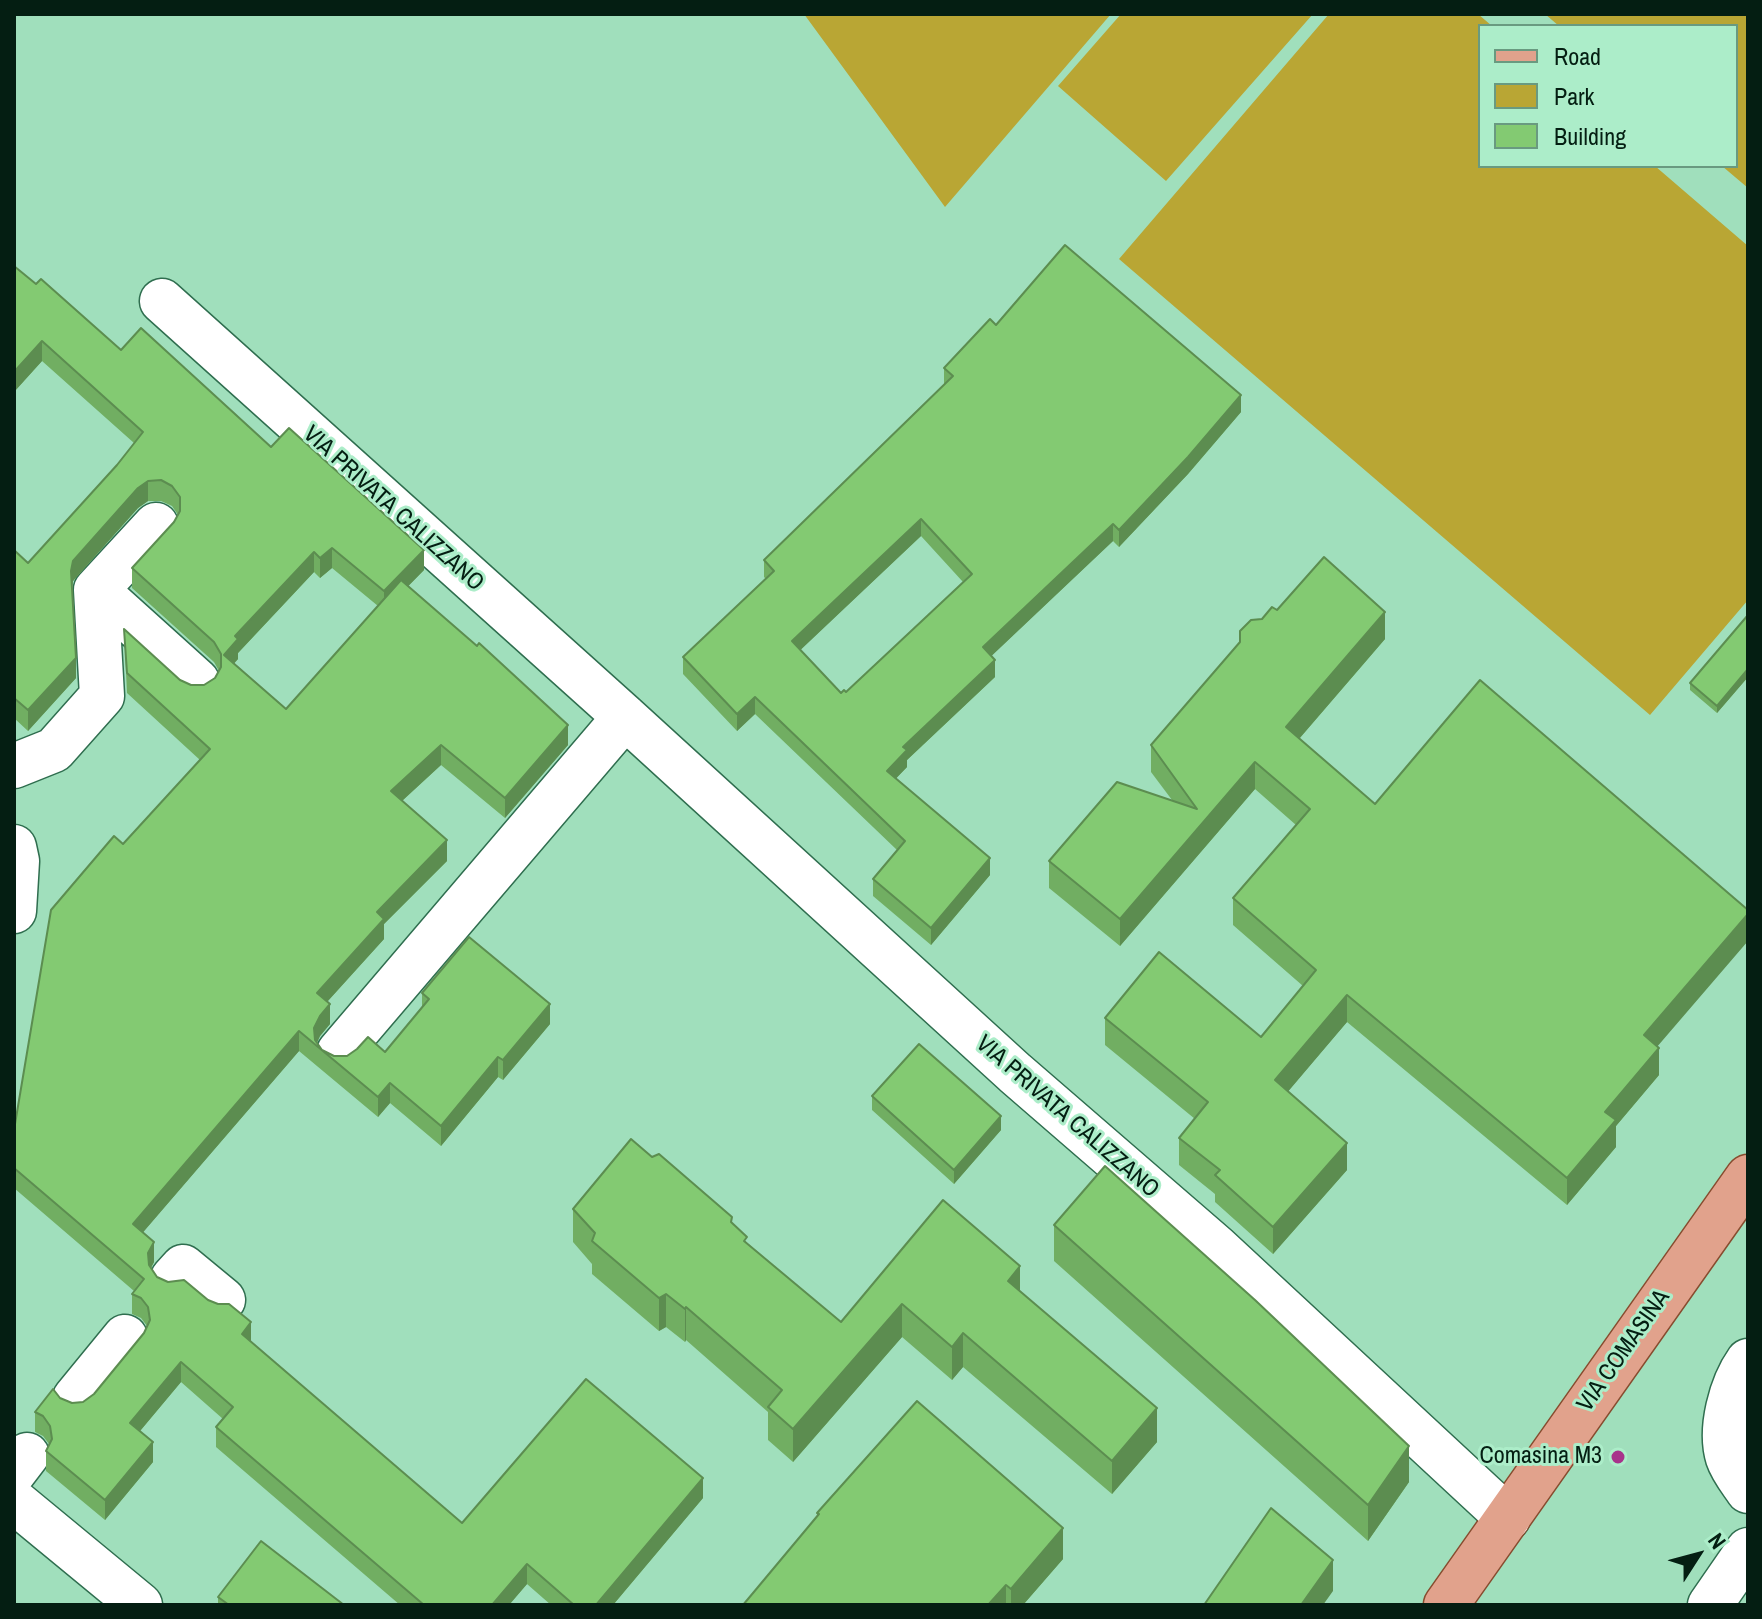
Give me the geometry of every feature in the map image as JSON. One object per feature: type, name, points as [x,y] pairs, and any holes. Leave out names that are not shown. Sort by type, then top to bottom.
[{"type":"main road","name":"VIA COMASINA","points":[[1446,1605],[1748,1177]]},
{"type":"street","name":"VIA PRIVATA CALIZZANO","points":[[162,301],[1015,1073],[1216,1247],[1508,1518]]},
{"type":"street","points":[[14,766],[54,750],[102,696],[96,590],[156,525]]},
{"type":"street","points":[[96,590],[197,681]]},
{"type":"street","points":[[339,1052],[625,717]]},
{"type":"street","points":[[14,847],[17,861],[14,911]]},
{"type":"street","points":[[173,1278],[183,1267],[223,1300]]},
{"type":"street","points":[[75,1398],[125,1337]]},
{"type":"street","points":[[1748,1361],[1740,1372],[1725,1417],[1728,1458],[1748,1491]]},
{"type":"street","points":[[14,1501],[140,1605]]},
{"type":"street","points":[[1710,1605],[1748,1550]]},
{"type":"green space","points":[[804,14],[1111,14],[945,207]]},
{"type":"green space","points":[[1121,14],[1313,14],[1166,181],[1058,86]]},
{"type":"green space","points":[[1329,14],[1478,14],[1490,24],[1478,24],[1478,168],[1657,168],[1748,246],[1748,600],[1650,715],[1119,259]]},
{"type":"green space","points":[[1545,14],[1748,14],[1748,188],[1724,168],[1738,168],[1738,24],[1557,24]]},
{"type":"building","points":[[1065,245],[1241,395],[1119,530],[1113,524],[983,647],[995,660],[903,747],[907,750],[887,771],[990,858],[931,928],[873,879],[905,841],[755,697],[737,714],[683,657],[774,571],[764,560],[953,376],[944,368],[990,319],[996,325]],"holes":[[[921,519],[972,574],[846,692],[841,693],[792,641]]]},
{"type":"building","points":[[14,266],[36,284],[41,279],[121,350],[141,328],[271,447],[289,428],[424,550],[384,591],[332,548],[320,558],[314,552],[235,636],[238,639],[224,655],[286,709],[401,580],[477,646],[479,643],[568,725],[505,798],[441,745],[391,791],[447,840],[377,912],[384,919],[317,993],[330,1004],[314,1028],[315,1040],[322,1050],[334,1056],[347,1056],[368,1037],[385,1052],[429,999],[422,993],[469,937],[550,1004],[503,1060],[498,1057],[441,1126],[390,1083],[378,1097],[299,1031],[133,1224],[154,1242],[148,1253],[149,1265],[157,1277],[168,1282],[184,1280],[208,1300],[229,1304],[251,1322],[242,1334],[462,1523],[586,1379],[703,1478],[596,1605],[574,1605],[527,1564],[492,1605],[424,1605],[216,1427],[233,1407],[181,1362],[130,1423],[153,1442],[105,1500],[46,1451],[52,1439],[50,1426],[43,1416],[35,1412],[53,1389],[60,1398],[72,1403],[83,1402],[94,1394],[144,1333],[150,1320],[148,1307],[141,1298],[132,1294],[144,1279],[14,1168],[14,1130],[51,910],[114,836],[123,844],[210,749],[127,673],[124,629],[180,680],[191,685],[204,685],[215,678],[221,667],[221,654],[214,642],[132,568],[174,522],[180,511],[180,497],[172,486],[161,480],[148,481],[138,488],[73,561],[76,658],[28,710],[14,698],[14,550],[28,563],[143,432],[42,341],[14,372]]},
{"type":"building","points":[[1324,557],[1385,612],[1286,727],[1375,804],[1480,680],[1748,910],[1748,914],[1644,1035],[1659,1048],[1605,1112],[1616,1120],[1567,1178],[1347,995],[1275,1080],[1347,1143],[1273,1227],[1215,1175],[1220,1170],[1179,1138],[1208,1102],[1105,1018],[1159,952],[1261,1037],[1316,970],[1233,898],[1310,809],[1255,762],[1120,919],[1049,861],[1117,782],[1197,809],[1151,745],[1240,642],[1240,631],[1251,620],[1262,619],[1272,607],[1277,610]]},
{"type":"building","points":[[1748,615],[1748,669],[1717,706],[1690,683]]},
{"type":"building","points":[[919,1044],[1001,1116],[954,1170],[872,1096]]},
{"type":"building","points":[[631,1139],[652,1157],[659,1154],[732,1217],[731,1222],[747,1237],[744,1241],[841,1322],[943,1200],[1020,1266],[1008,1281],[1157,1408],[1112,1461],[963,1333],[952,1347],[902,1304],[793,1429],[768,1407],[782,1390],[686,1307],[666,1294],[659,1298],[592,1241],[595,1233],[573,1209]]},
{"type":"building","points":[[1105,1166],[1255,1300],[1409,1446],[1368,1505],[1054,1225]]},
{"type":"building","points":[[917,1401],[1063,1528],[1011,1589],[1006,1585],[988,1605],[743,1605],[817,1513]]},
{"type":"building","points":[[1271,1508],[1333,1560],[1301,1605],[1204,1605]]},
{"type":"building","points":[[261,1541],[344,1605],[229,1605],[218,1597]]},
{"type":"place","name":"Comasina M3","points":[[1618,1457]]}]
